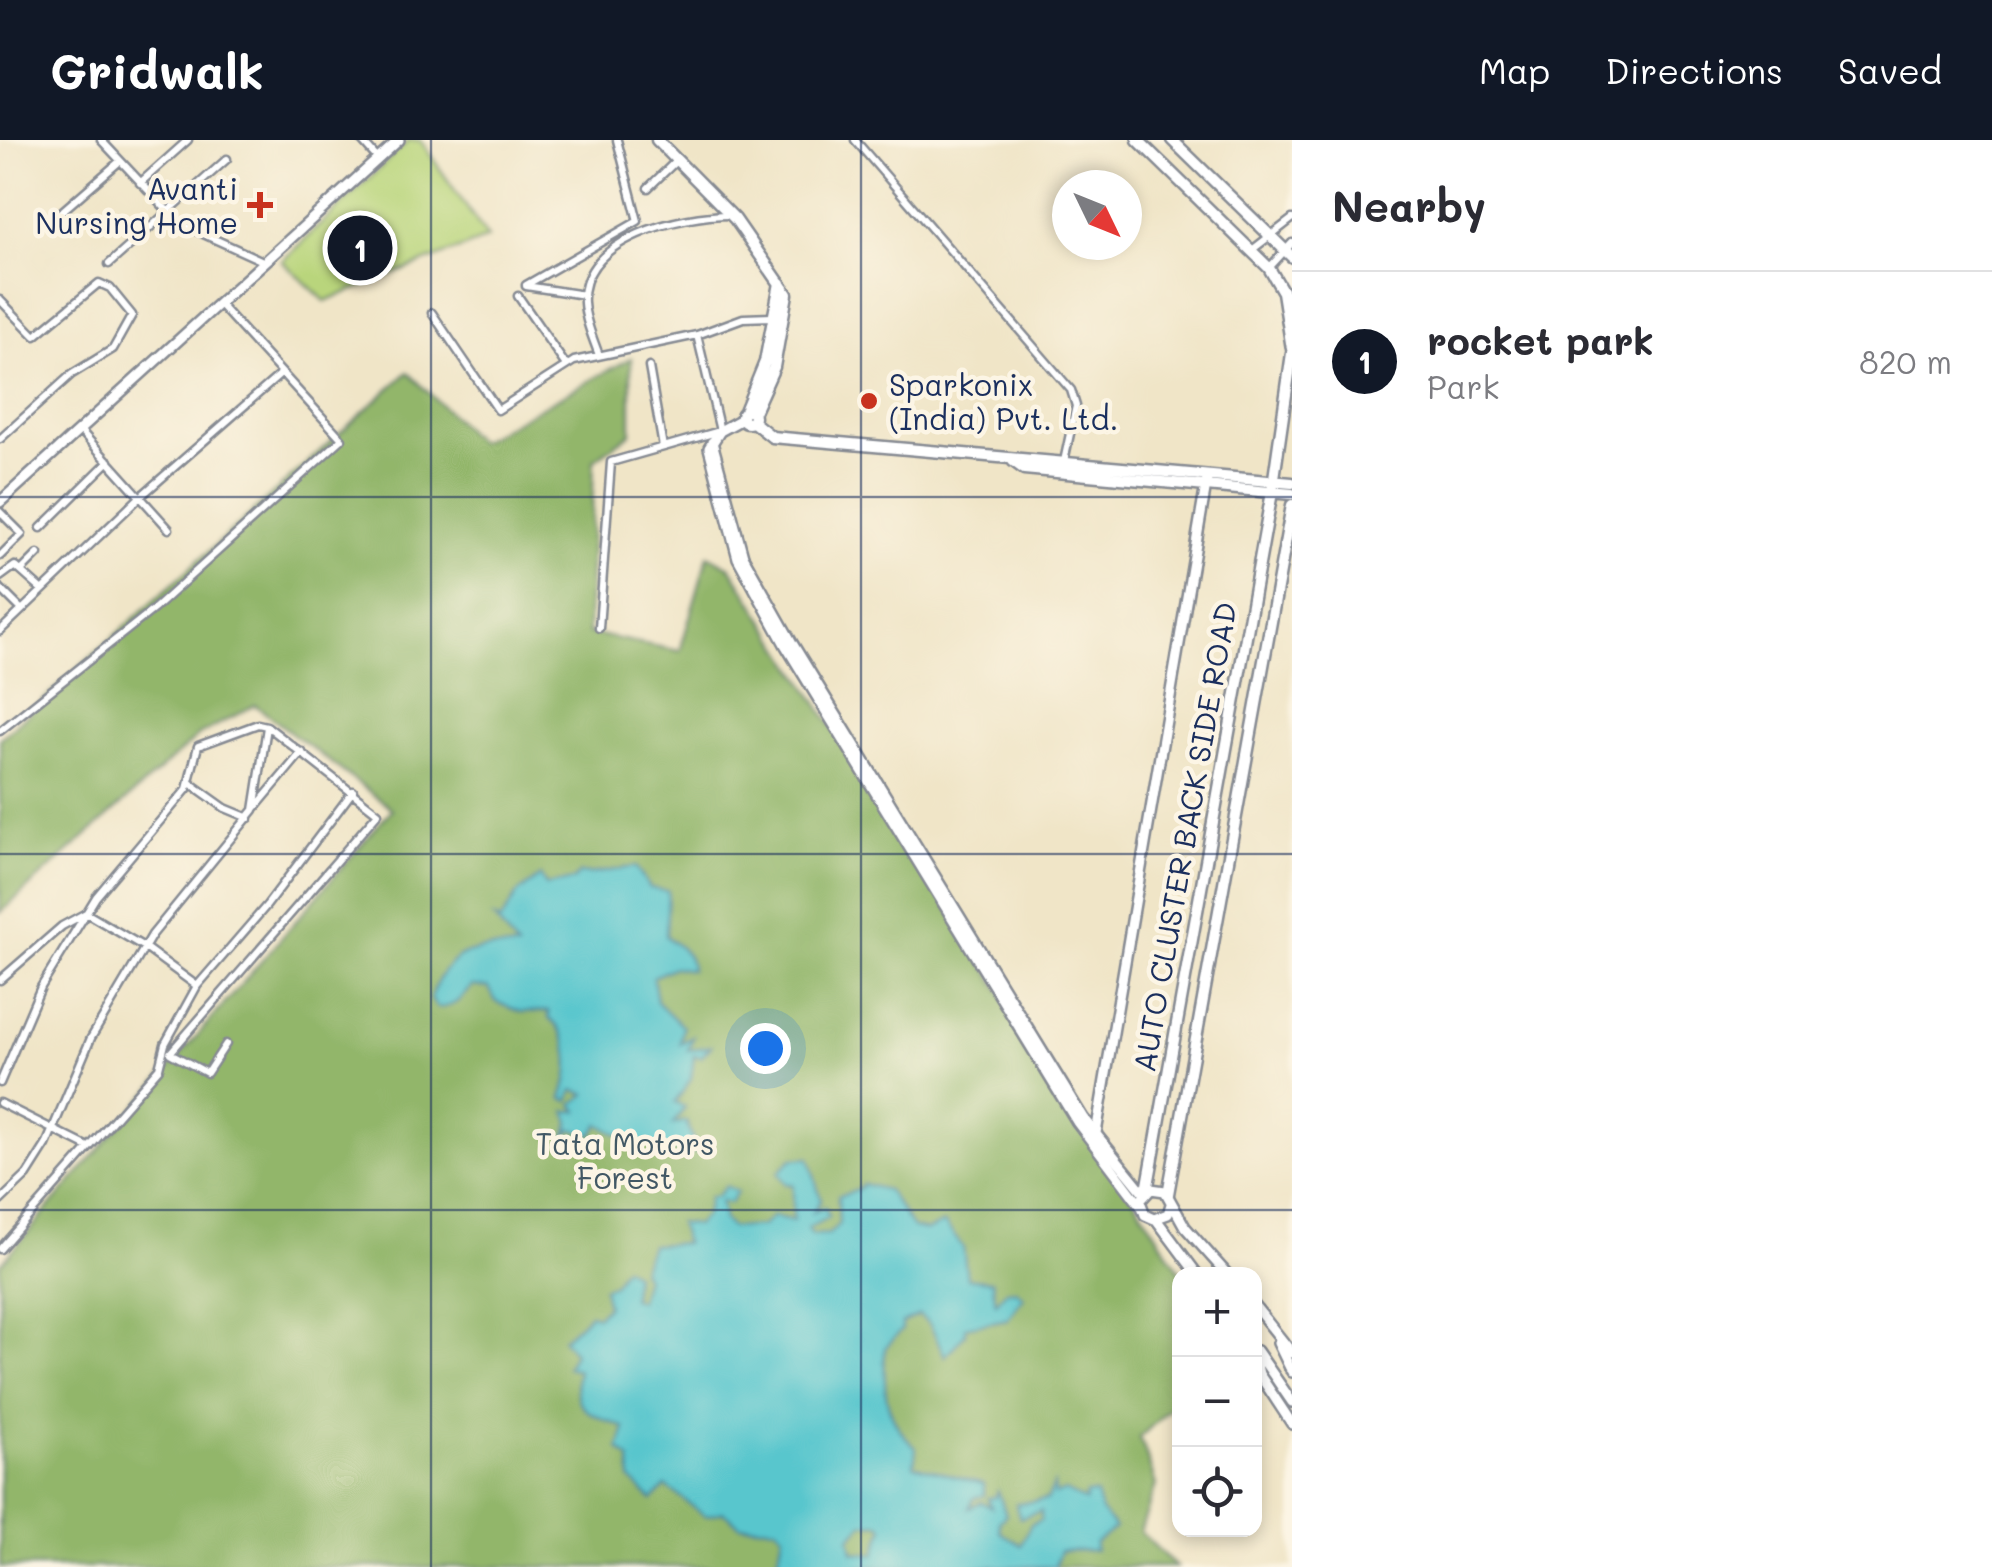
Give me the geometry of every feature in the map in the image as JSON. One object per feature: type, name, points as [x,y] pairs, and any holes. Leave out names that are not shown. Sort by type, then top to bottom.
[{"type":"main road","points":[[0,502],[399,140]]},
{"type":"main road","points":[[656,140],[732,215],[787,294],[784,331],[748,416],[720,431],[712,442],[734,549],[798,660],[1095,1142],[1145,1215],[1156,1219],[1191,1267]]},
{"type":"main road","points":[[1138,140],[1269,268]]},
{"type":"main road","points":[[1172,140],[1290,250]]},
{"type":"main road","name":"AUTO CLUSTER BACK SIDE ROAD","points":[[1140,1205],[1273,487],[1292,351],[1284,292],[1269,268]]},
{"type":"main road","points":[[748,416],[765,362],[780,283]]},
{"type":"main road","points":[[748,416],[772,437],[1206,483],[1273,487],[1292,483]]},
{"type":"main road","points":[[1095,1142],[1206,483]]},
{"type":"main road","points":[[1273,487],[1292,494]]},
{"type":"main road","name":"AUTO CLUSTER BACK SIDE ROAD","points":[[1170,1199],[1292,504]]},
{"type":"main road","points":[[1095,1142],[1145,1192],[1160,1188],[1222,1267]]},
{"type":"main road","points":[[1156,1219],[1168,1214],[1170,1199]]},
{"type":"main road","points":[[1262,1316],[1288,1357],[1292,1372]]},
{"type":"main road","points":[[1256,1357],[1260,1374],[1292,1424]]},
{"type":"main road","points":[[1260,1357],[1292,1402]]},
{"type":"street","points":[[101,140],[166,212],[192,231],[266,262]]},
{"type":"street","points":[[140,183],[188,140]]},
{"type":"street","points":[[361,140],[378,159]]},
{"type":"street","points":[[585,295],[525,286],[638,221],[617,140]]},
{"type":"street","points":[[855,140],[1070,390],[1076,406],[1063,467]]},
{"type":"street","points":[[109,264],[227,158]]},
{"type":"street","points":[[648,188],[677,160]]},
{"type":"street","points":[[60,213],[120,161]]},
{"type":"street","points":[[599,355],[585,295],[598,262],[631,238],[688,218],[732,215]]},
{"type":"street","points":[[1251,251],[1268,233],[1292,219]]},
{"type":"street","points":[[1269,268],[1290,250]]},
{"type":"street","points":[[0,300],[35,336],[94,284],[110,288],[132,316],[113,350],[72,374],[0,439]]},
{"type":"street","points":[[518,296],[565,364]]},
{"type":"street","points":[[0,730],[154,609],[342,439],[220,305]]},
{"type":"street","points":[[432,313],[498,410],[565,364],[697,335],[743,318],[774,316]]},
{"type":"street","points":[[599,628],[609,466],[616,460],[720,431],[697,335]]},
{"type":"street","points":[[649,367],[663,446]]},
{"type":"street","points":[[0,631],[140,497],[282,373]]},
{"type":"street","points":[[80,430],[169,528]]},
{"type":"street","points":[[41,528],[110,461]]},
{"type":"street","points":[[0,512],[22,534],[2,552]]},
{"type":"street","points":[[21,571],[38,554]]},
{"type":"street","points":[[0,577],[12,566],[42,590]]},
{"type":"street","points":[[0,588],[22,610]]},
{"type":"street","points":[[0,1083],[29,1010],[86,914],[190,783],[198,746],[258,724],[267,726],[378,813],[167,1052]]},
{"type":"street","points":[[254,810],[267,726]]},
{"type":"street","points":[[0,1201],[27,1175],[54,1128],[91,1038],[144,948],[302,752]]},
{"type":"street","points":[[190,783],[225,808],[248,818]]},
{"type":"street","points":[[0,1249],[158,1068],[197,986],[268,905],[353,791]]},
{"type":"street","points":[[86,914],[144,948],[197,986]]},
{"type":"street","points":[[0,980],[62,926],[86,914]]},
{"type":"street","points":[[167,1052],[206,1073],[214,1069],[226,1044]]},
{"type":"street","points":[[0,1103],[88,1148]]},
{"type":"green space","points":[[409,140],[420,140],[488,238],[325,301],[282,261]]},
{"type":"green space","name":"Tata Motors Forest","points":[[631,358],[631,433],[594,460],[588,633],[680,651],[708,555],[730,567],[1178,1267],[1172,1267],[1172,1407],[1140,1437],[1156,1485],[1140,1532],[1176,1567],[0,1567],[0,1265],[392,809],[255,705],[199,735],[0,913],[0,739],[408,372],[478,442]]},
{"type":"water","points":[[636,867],[650,888],[668,891],[666,936],[686,953],[690,963],[691,970],[674,967],[653,977],[657,1002],[683,1027],[680,1043],[693,1037],[688,1050],[711,1046],[701,1057],[694,1055],[691,1079],[675,1103],[685,1107],[673,1124],[686,1121],[697,1152],[645,1144],[599,1124],[592,1135],[571,1129],[564,1140],[570,1122],[566,1111],[578,1111],[573,1104],[586,1094],[573,1090],[569,1101],[562,1098],[568,1055],[549,1011],[521,1012],[496,1002],[489,988],[472,986],[449,1006],[437,1008],[430,998],[445,970],[463,955],[517,948],[494,918],[501,921],[517,894],[540,876],[546,885],[573,880],[580,873]]},
{"type":"water","points":[[809,1158],[821,1200],[813,1212],[825,1207],[829,1217],[808,1228],[812,1235],[829,1234],[839,1224],[838,1196],[856,1191],[863,1184],[887,1190],[913,1228],[927,1231],[944,1223],[963,1247],[967,1278],[992,1281],[996,1303],[1006,1291],[1016,1290],[1024,1297],[1007,1319],[965,1327],[965,1334],[945,1356],[930,1325],[919,1315],[902,1323],[902,1330],[885,1348],[888,1403],[897,1426],[916,1448],[914,1465],[984,1484],[984,1495],[974,1498],[969,1508],[981,1502],[991,1507],[988,1498],[995,1497],[998,1491],[1006,1515],[999,1522],[1000,1532],[1021,1545],[1031,1524],[1041,1520],[1041,1511],[1020,1518],[1016,1504],[1047,1499],[1054,1485],[1055,1495],[1065,1491],[1085,1501],[1086,1494],[1096,1494],[1101,1511],[1115,1528],[1095,1543],[1095,1550],[1060,1551],[1055,1567],[777,1567],[783,1534],[776,1527],[740,1525],[723,1512],[705,1516],[666,1486],[652,1500],[631,1480],[630,1459],[619,1449],[625,1428],[581,1404],[576,1385],[578,1370],[567,1367],[574,1353],[563,1339],[590,1314],[597,1316],[607,1306],[603,1288],[614,1284],[624,1267],[634,1273],[632,1298],[639,1301],[645,1277],[641,1270],[651,1245],[685,1243],[678,1223],[696,1225],[706,1215],[709,1197],[716,1197],[726,1186],[737,1192],[730,1203],[720,1201],[724,1221],[731,1228],[762,1226],[773,1216],[793,1221],[793,1184],[786,1184],[778,1173],[792,1159]],"holes":[[[880,1523],[884,1527],[875,1554],[853,1552],[850,1538],[863,1524]]]},
{"type":"place","name":"Avanti Nursing Home","points":[[260,205]]},
{"type":"place","name":"rocket park","points":[[360,248]]},
{"type":"place","name":"Sparkonix (India) Pvt. Ltd.","points":[[869,401]]}]
